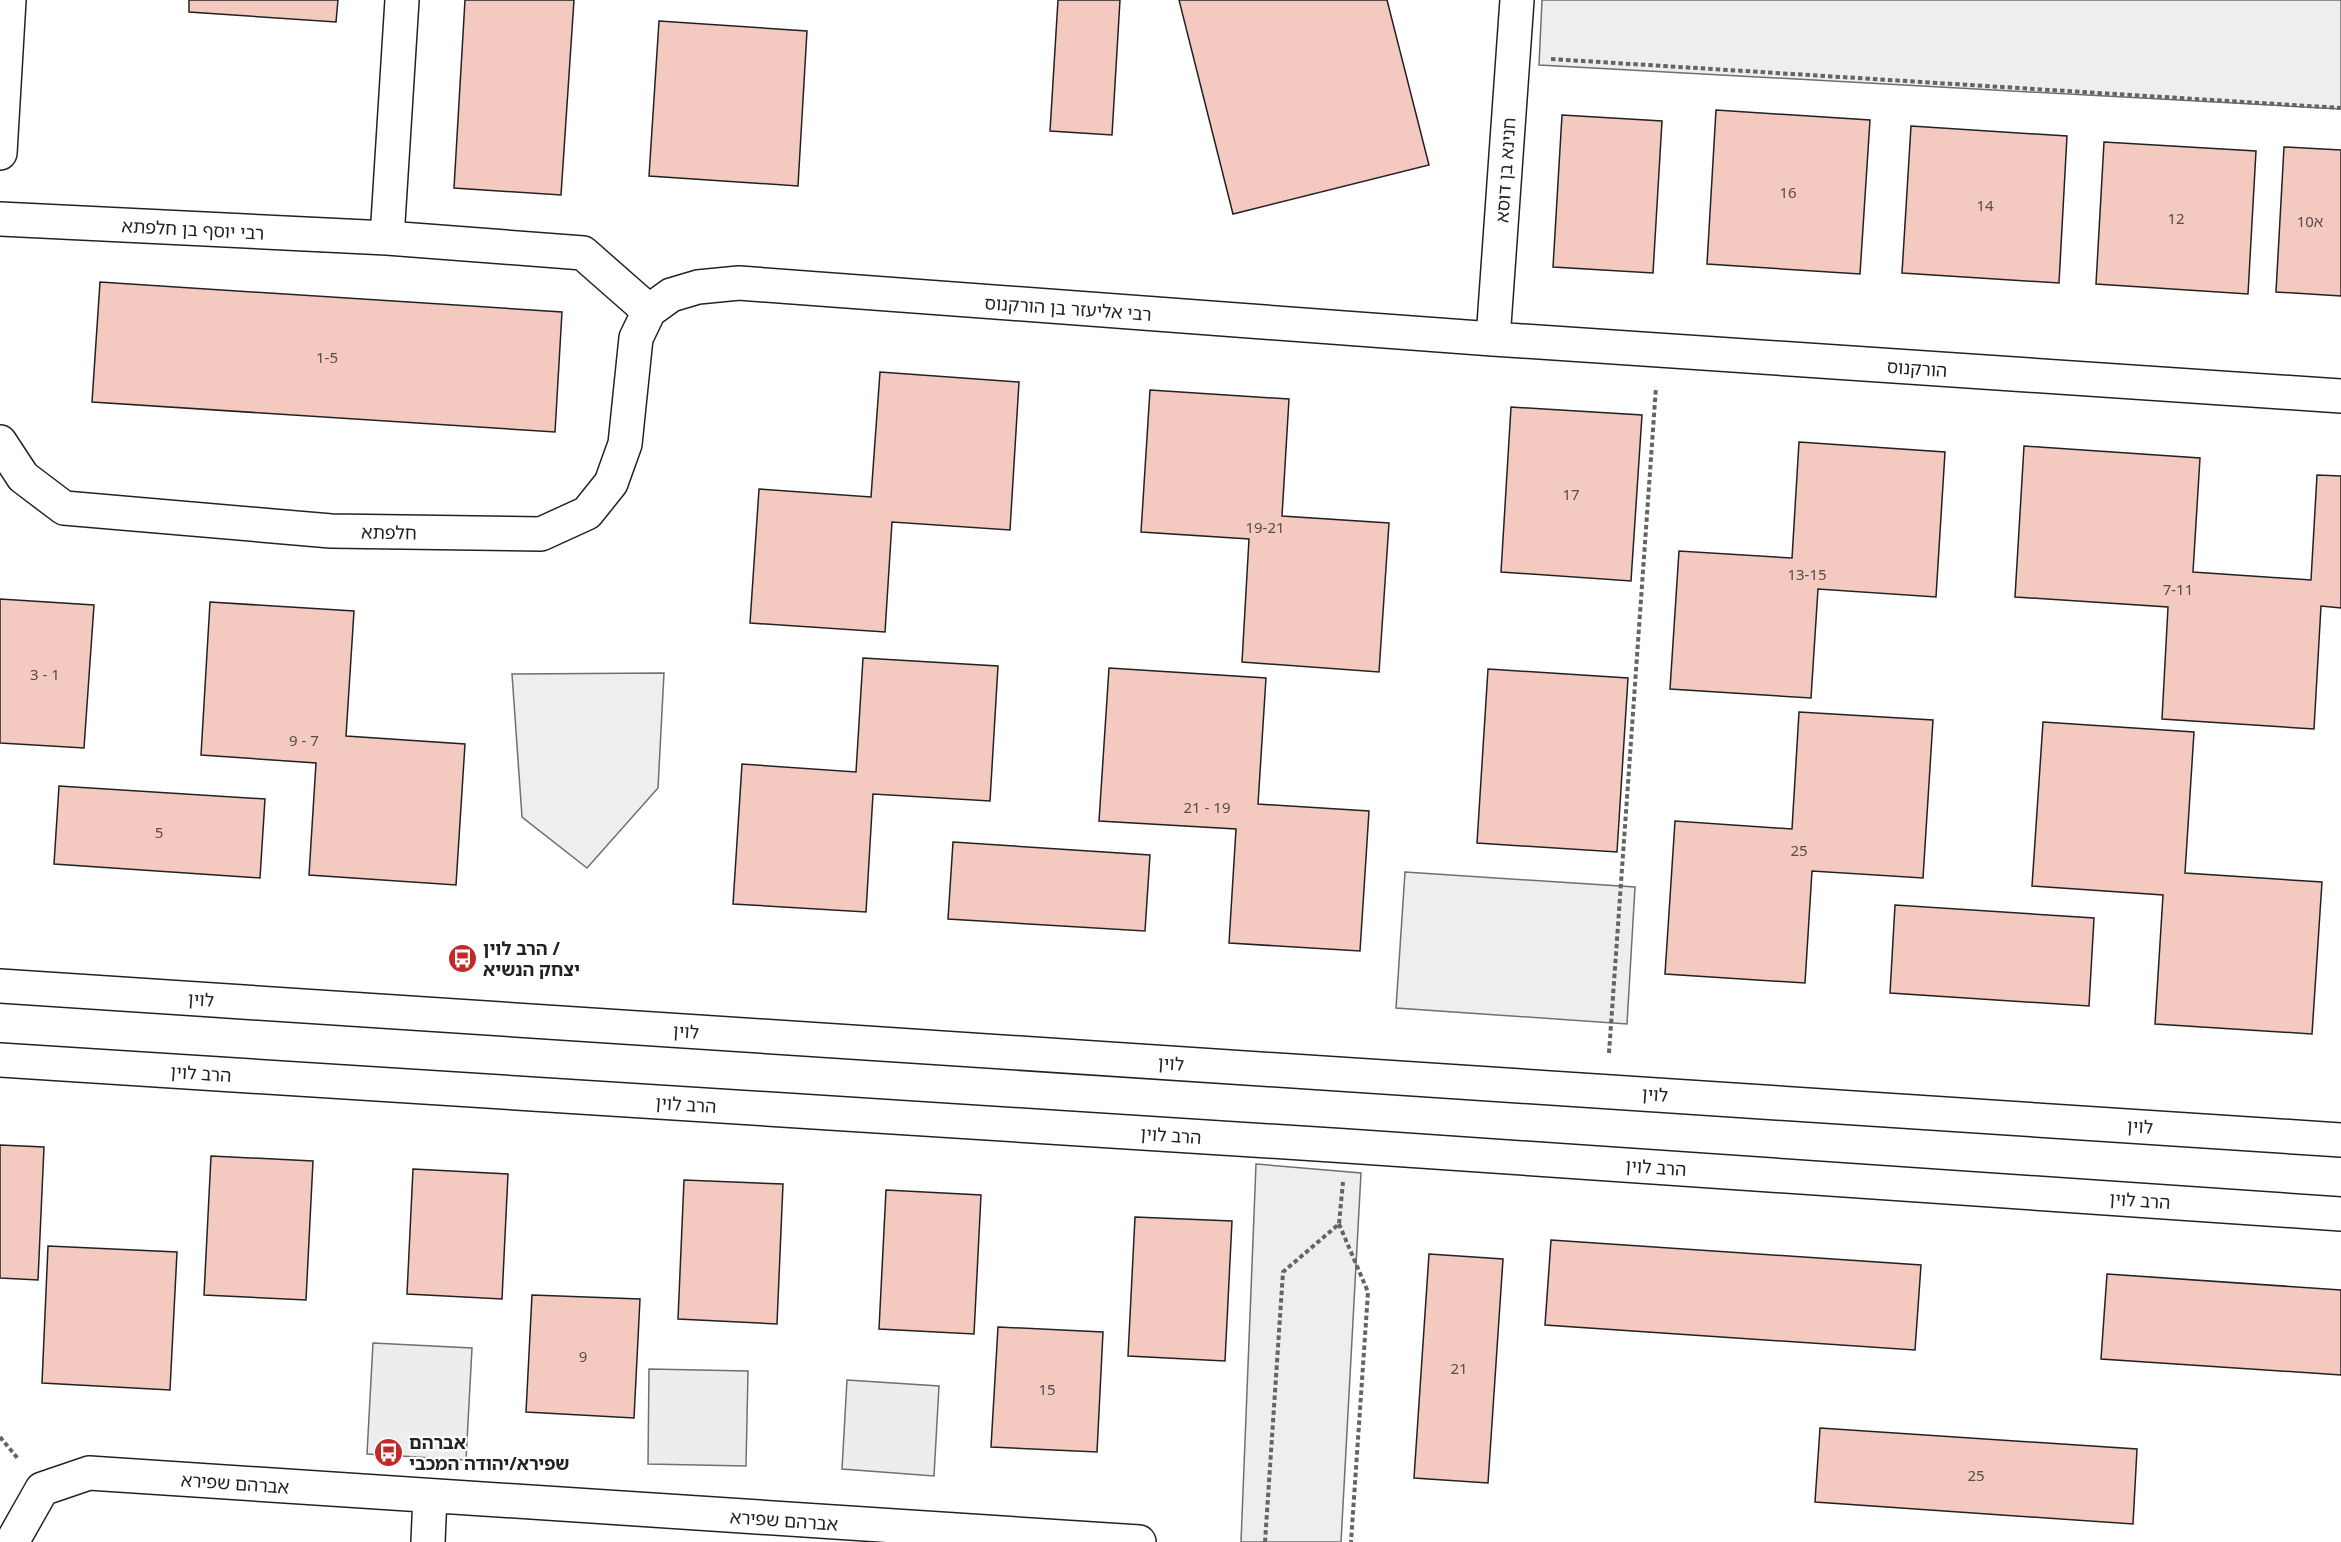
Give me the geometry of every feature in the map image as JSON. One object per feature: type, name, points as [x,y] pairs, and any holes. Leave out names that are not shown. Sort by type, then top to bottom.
[{"type":"street","points":[[0,152],[9,0]]},
{"type":"street","points":[[387,238],[402,0]]},
{"type":"street","name":"חנינא בן דוסא","points":[[1493,339],[1516,0]]},
{"type":"street","name":"רבי יוסף בן חלפתא","points":[[0,219],[387,238],[583,253],[650,311]]},
{"type":"street","name":"רבי אליעזר בן הורקנוס","points":[[650,311],[671,295],[698,287],[739,283],[1493,339]]},
{"type":"street","name":"חלפתא","points":[[0,442],[23,477],[64,508],[331,531],[541,534],[587,513],[611,483],[625,444],[636,338],[650,311]]},
{"type":"street","name":"הורקנוס","points":[[1493,339],[2341,396]]},
{"type":"street","name":"לוין","points":[[0,986],[2341,1140]]},
{"type":"street","name":"הרב לוין","points":[[0,1060],[1347,1146],[2341,1214]]},
{"type":"street","name":"אברהם שפירא","points":[[12,1542],[42,1489],[89,1473],[1139,1542]]},
{"type":"street","points":[[428,1542],[430,1496]]},
{"type":"path","points":[[1513,57],[2341,108]]},
{"type":"path","points":[[1607,1091],[1658,350]]},
{"type":"path","points":[[1347,1146],[1340,1224],[1368,1292],[1351,1542]]},
{"type":"path","points":[[1264,1542],[1283,1272],[1340,1224]]},
{"type":"shaded area","points":[[1542,0],[2341,0],[2341,109],[1539,65]]},
{"type":"shaded area","points":[[664,673],[658,788],[587,868],[522,817],[512,674]]},
{"type":"shaded area","points":[[1405,872],[1635,887],[1627,1024],[1396,1008]]},
{"type":"shaded area","points":[[1256,1164],[1361,1173],[1341,1542],[1241,1542]]},
{"type":"shaded area","points":[[373,1343],[472,1348],[466,1460],[367,1454]]},
{"type":"shaded area","points":[[649,1369],[748,1371],[746,1466],[648,1464]]},
{"type":"shaded area","points":[[847,1380],[939,1386],[934,1476],[842,1469]]},
{"type":"building","points":[[189,0],[338,0],[336,22],[189,12]]},
{"type":"building","points":[[465,0],[574,0],[561,195],[454,188]]},
{"type":"building","points":[[1058,0],[1120,0],[1112,135],[1050,131]]},
{"type":"building","points":[[1179,0],[1387,0],[1429,165],[1233,214]]},
{"type":"building","points":[[659,21],[807,31],[798,186],[649,176]]},
{"type":"building","points":[[1716,110],[1870,120],[1860,274],[1707,264]]},
{"type":"building","points":[[1562,115],[1662,121],[1653,273],[1553,267]]},
{"type":"building","points":[[1911,126],[2067,136],[2059,283],[1902,273]]},
{"type":"building","points":[[2104,142],[2256,151],[2248,294],[2096,284]]},
{"type":"building","points":[[2284,147],[2341,150],[2341,296],[2276,292]]},
{"type":"building","points":[[100,282],[562,312],[555,432],[92,402]]},
{"type":"building","points":[[880,372],[1019,382],[1010,530],[892,522],[885,632],[750,623],[759,489],[871,497]]},
{"type":"building","points":[[1150,390],[1289,399],[1282,516],[1389,523],[1379,672],[1242,662],[1249,539],[1141,532]]},
{"type":"building","points":[[1511,407],[1642,415],[1631,581],[1501,572]]},
{"type":"building","points":[[1799,442],[1945,452],[1936,597],[1818,589],[1811,698],[1670,689],[1679,551],[1792,558]]},
{"type":"building","points":[[2024,446],[2200,458],[2193,572],[2311,580],[2317,475],[2341,476],[2341,608],[2321,606],[2314,729],[2162,719],[2168,607],[2015,597]]},
{"type":"building","points":[[0,599],[94,605],[84,748],[0,743]]},
{"type":"building","points":[[210,602],[354,611],[346,736],[465,744],[456,885],[309,875],[316,763],[201,755]]},
{"type":"building","points":[[863,658],[998,666],[990,801],[873,794],[866,912],[733,904],[742,764],[856,772]]},
{"type":"building","points":[[1109,668],[1266,678],[1258,804],[1369,811],[1360,951],[1229,943],[1236,829],[1099,821]]},
{"type":"building","points":[[1488,669],[1628,678],[1617,852],[1477,843]]},
{"type":"building","points":[[1799,712],[1933,720],[1923,878],[1812,871],[1805,983],[1665,974],[1675,821],[1792,829]]},
{"type":"building","points":[[2043,722],[2194,732],[2185,873],[2322,882],[2312,1034],[2155,1024],[2163,895],[2032,886]]},
{"type":"building","points":[[59,786],[265,799],[260,878],[54,864]]},
{"type":"building","points":[[953,842],[1150,855],[1145,931],[948,919]]},
{"type":"building","points":[[1895,905],[2094,918],[2089,1006],[1890,993]]},
{"type":"building","points":[[0,1145],[44,1147],[38,1280],[0,1278]]},
{"type":"building","points":[[211,1156],[313,1161],[306,1300],[204,1295]]},
{"type":"building","points":[[413,1169],[508,1174],[502,1299],[407,1294]]},
{"type":"building","points":[[684,1180],[783,1184],[777,1324],[678,1319]]},
{"type":"building","points":[[886,1190],[981,1195],[974,1334],[879,1329]]},
{"type":"building","points":[[1135,1217],[1232,1221],[1225,1361],[1128,1356]]},
{"type":"building","points":[[1551,1240],[1921,1265],[1915,1350],[1545,1325]]},
{"type":"building","points":[[48,1246],[177,1252],[170,1390],[42,1383]]},
{"type":"building","points":[[1429,1254],[1503,1259],[1488,1483],[1414,1478]]},
{"type":"building","points":[[2107,1274],[2341,1290],[2341,1375],[2101,1359]]},
{"type":"building","points":[[532,1295],[640,1299],[634,1418],[526,1412]]},
{"type":"building","points":[[998,1327],[1103,1332],[1097,1452],[991,1447]]},
{"type":"building","points":[[1820,1428],[2137,1449],[2133,1524],[1815,1502]]},
{"type":"place","name":"הרב לוין / יצחק הנשיא","points":[[462,958]]},
{"type":"place","name":"אברהם שפירא/יהודה המכבי","points":[[388,1452]]}]
